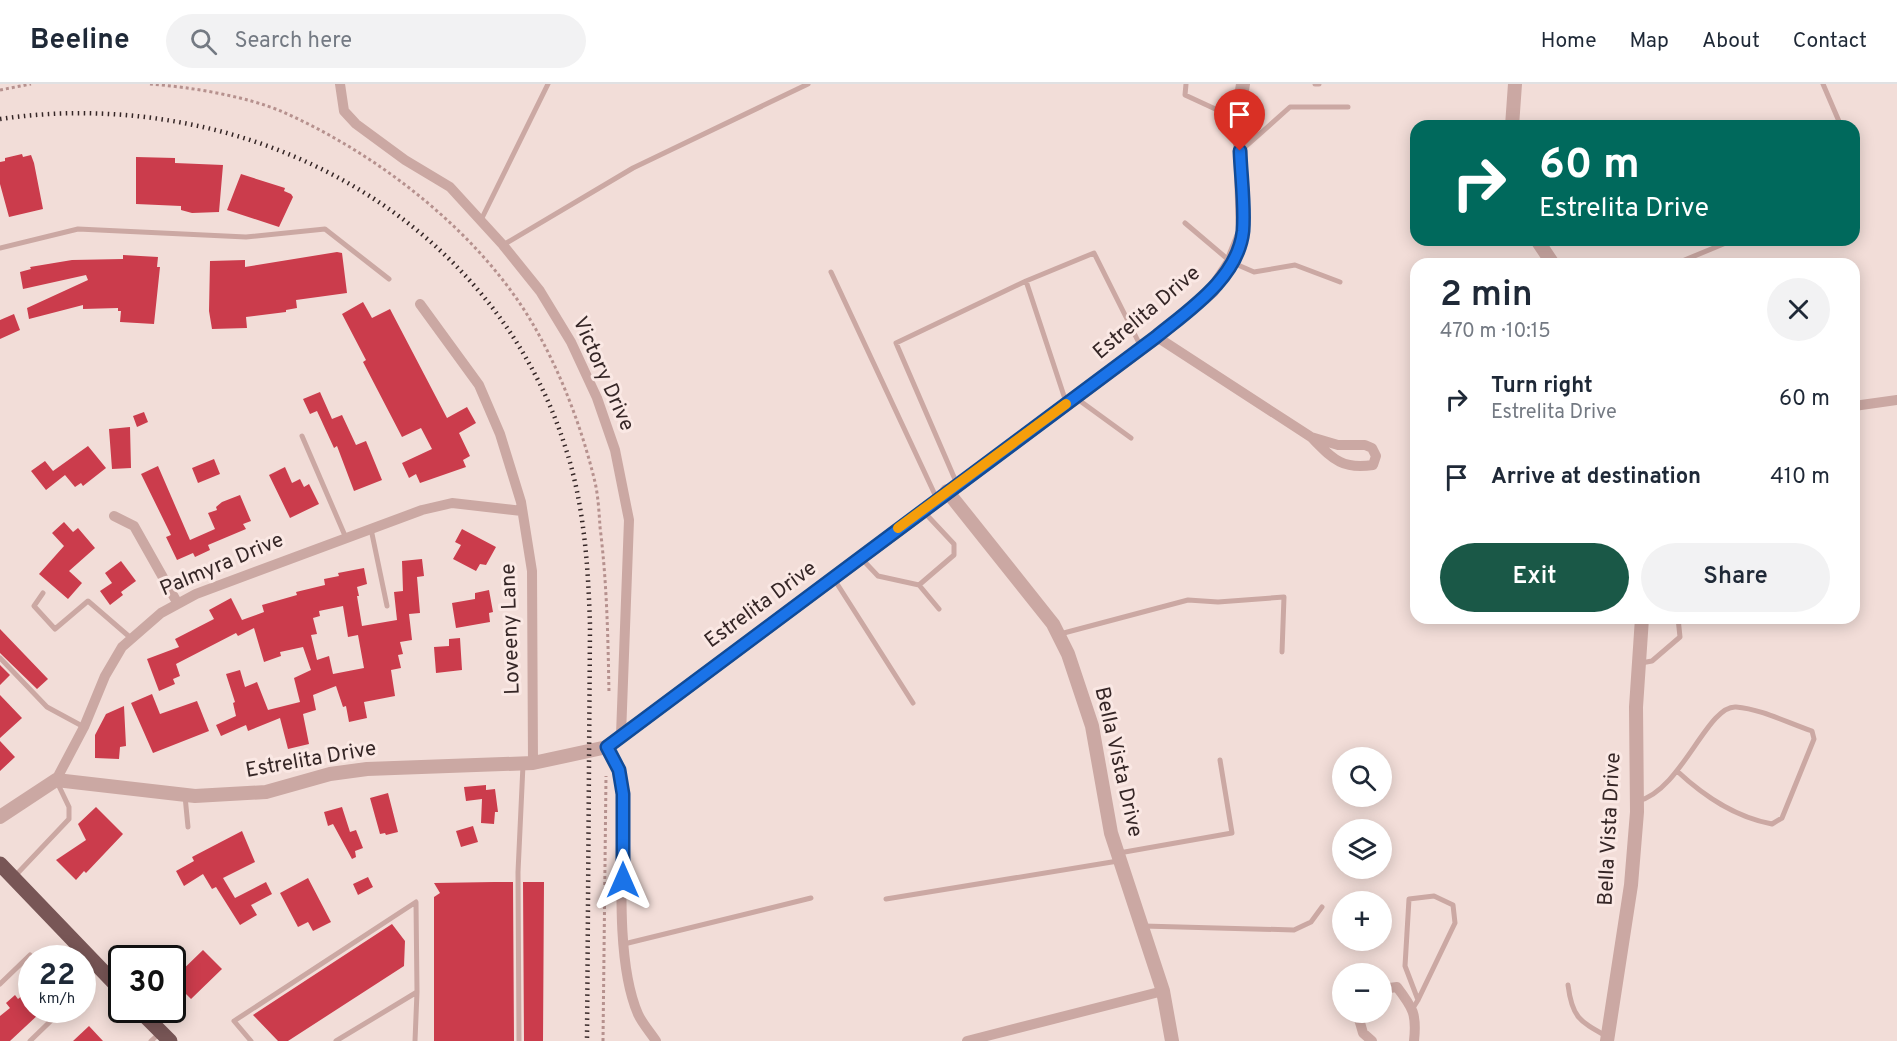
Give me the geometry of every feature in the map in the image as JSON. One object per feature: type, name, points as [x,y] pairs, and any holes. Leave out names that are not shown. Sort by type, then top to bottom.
[{"type":"main road","points":[[0,864],[108,976]]},
{"type":"main road","points":[[149,1023],[160,1038]]},
{"type":"street","name":"Victory Drive","points":[[340,84],[344,111],[356,124],[405,160],[450,187],[503,245],[540,291],[572,342],[597,398],[615,450],[629,520],[621,735]]},
{"type":"street","name":"Estrelita Drive","points":[[56,780],[184,794],[266,792],[330,774],[368,769],[528,763],[607,747],[947,491],[1142,348],[1212,291],[1231,262],[1243,232],[1239,120],[1243,84]]},
{"type":"street","points":[[1512,120],[1515,84]]},
{"type":"street","name":"Loveeny Lane","points":[[420,304],[479,385],[500,434],[522,511],[532,572],[528,763]]},
{"type":"street","points":[[1156,337],[1311,437],[1335,461],[1358,468],[1373,465],[1376,456],[1372,448],[1365,445],[1338,446],[1311,437]]},
{"type":"street","points":[[1860,405],[1897,400]]},
{"type":"street","name":"Bella Vista Drive","points":[[947,491],[1053,624],[1068,654],[1092,726],[1111,833],[1163,992],[1172,1041]]},
{"type":"street","name":"Palmyra Drive","points":[[0,817],[56,780],[84,727],[105,676],[122,647],[161,613],[196,594],[422,510],[452,503],[522,511]]},
{"type":"street","points":[[114,516],[134,526],[178,604]]},
{"type":"street","name":"Bella Vista Drive","points":[[1607,1039],[1631,885],[1636,802],[1638,664],[1641,624]]},
{"type":"street","points":[[607,747],[619,770],[623,794],[624,944],[631,994],[639,1016],[656,1041]]},
{"type":"street","points":[[1392,988],[1397,987],[1415,1004],[1414,1041]]},
{"type":"street","points":[[968,1041],[1163,992]]},
{"type":"street","points":[[1360,1023],[1363,1033],[1372,1041]]},
{"type":"lane","points":[[481,220],[548,84]]},
{"type":"lane","points":[[503,245],[633,168],[808,84]]},
{"type":"lane","points":[[1186,84],[1185,94],[1239,120]]},
{"type":"lane","points":[[1822,84],[1838,120]]},
{"type":"lane","points":[[1240,151],[1290,107],[1348,107]]},
{"type":"lane","points":[[1185,223],[1231,262],[1254,272],[1295,265],[1340,282]]},
{"type":"lane","points":[[0,248],[78,229],[246,237],[325,229],[390,279]]},
{"type":"lane","points":[[1690,258],[1718,246]]},
{"type":"lane","points":[[947,491],[896,343],[1026,281],[1094,253],[1142,348]]},
{"type":"lane","points":[[831,272],[947,491]]},
{"type":"lane","points":[[1026,281],[1070,400],[1131,438]]},
{"type":"lane","points":[[302,436],[346,538]]},
{"type":"lane","points":[[919,585],[954,555],[954,544],[922,510]]},
{"type":"lane","points":[[371,529],[387,606]]},
{"type":"lane","points":[[860,557],[878,576],[919,585],[939,609]]},
{"type":"lane","points":[[833,578],[913,703]]},
{"type":"lane","points":[[43,593],[34,606],[55,629],[88,601],[132,639]]},
{"type":"lane","points":[[1058,634],[1188,600],[1218,602],[1284,597],[1282,652]]},
{"type":"lane","points":[[1638,664],[1652,661],[1680,638],[1679,624]]},
{"type":"lane","points":[[0,658],[47,707],[84,727]]},
{"type":"lane","points":[[1636,802],[1647,799],[1677,771],[1709,724],[1724,710],[1735,707],[1812,731],[1815,740],[1782,818],[1772,824],[1751,820],[1701,794],[1677,771]]},
{"type":"lane","points":[[886,899],[1119,857],[1232,833],[1220,760]]},
{"type":"lane","points":[[519,1041],[518,872],[528,763]]},
{"type":"lane","points":[[13,878],[69,819],[69,807],[56,780]]},
{"type":"lane","points":[[184,794],[188,827]]},
{"type":"lane","points":[[1434,896],[1453,905],[1455,923],[1415,1004],[1405,966],[1408,899],[1434,896]]},
{"type":"lane","points":[[624,944],[811,898]]},
{"type":"lane","points":[[251,1041],[234,1021],[416,902],[415,1041]]},
{"type":"lane","points":[[1141,926],[1294,930],[1311,922],[1322,907]]},
{"type":"lane","points":[[0,984],[18,967]]},
{"type":"lane","points":[[1568,985],[1571,1008],[1582,1023],[1607,1039]]},
{"type":"lane","points":[[336,1041],[417,992]]},
{"type":"lane","points":[[30,1041],[49,1023]]},
{"type":"path","points":[[0,90],[30,84]]},
{"type":"building","points":[[22,154],[23,157],[31,155],[43,209],[9,217],[0,184],[0,162],[5,161],[5,158]]},
{"type":"building","points":[[136,157],[175,158],[175,163],[223,165],[219,212],[192,213],[181,210],[181,206],[136,204]]},
{"type":"building","points":[[241,174],[285,188],[284,191],[291,194],[293,197],[279,227],[227,210]]},
{"type":"building","points":[[342,253],[347,293],[296,300],[297,308],[286,310],[286,312],[246,317],[247,328],[212,329],[209,311],[210,261],[245,260],[245,267]]},
{"type":"building","points":[[123,255],[158,257],[157,267],[160,267],[154,324],[120,322],[121,311],[118,311],[118,308],[83,309],[83,305],[29,319],[27,308],[88,280],[86,275],[23,289],[20,272],[31,269],[30,267],[72,260],[123,259]]},
{"type":"building","points":[[363,302],[372,318],[390,309],[447,418],[467,407],[476,423],[459,433],[470,456],[463,460],[466,467],[420,483],[416,474],[409,478],[402,463],[432,449],[421,428],[402,437],[363,362],[366,360],[342,314]]},
{"type":"building","points":[[14,314],[20,330],[0,339],[0,320]]},
{"type":"building","points":[[320,392],[332,419],[342,415],[356,445],[366,441],[382,480],[354,491],[337,446],[334,448],[317,411],[310,414],[303,399]]},
{"type":"building","points":[[144,412],[148,422],[137,427],[133,416]]},
{"type":"building","points":[[130,427],[131,468],[112,469],[109,429]]},
{"type":"building","points":[[88,446],[106,468],[83,486],[81,483],[75,487],[65,475],[46,490],[31,471],[45,461],[53,471]]},
{"type":"building","points":[[214,459],[220,474],[198,483],[192,468]]},
{"type":"building","points":[[158,466],[190,540],[215,529],[208,513],[217,510],[216,507],[222,502],[240,495],[251,521],[243,524],[246,529],[208,545],[210,550],[195,557],[193,553],[177,560],[166,537],[171,535],[141,474]]},
{"type":"building","points":[[285,467],[292,483],[300,479],[304,487],[309,484],[319,504],[290,518],[269,475]]},
{"type":"building","points":[[64,522],[73,532],[78,528],[95,548],[69,571],[82,583],[68,599],[39,574],[64,546],[52,533]]},
{"type":"building","points":[[462,529],[496,547],[486,565],[480,564],[476,571],[453,559],[461,545],[455,542]]},
{"type":"building","points":[[422,559],[424,576],[417,577],[420,613],[409,614],[412,640],[400,642],[403,654],[398,655],[401,668],[391,670],[395,696],[364,702],[367,718],[349,722],[346,706],[343,707],[336,686],[313,695],[316,710],[303,714],[309,744],[288,749],[280,718],[248,731],[246,725],[221,736],[216,725],[236,716],[233,703],[235,702],[226,674],[240,670],[245,687],[257,682],[268,710],[300,702],[294,678],[311,670],[303,647],[280,652],[281,656],[264,662],[254,628],[238,636],[236,633],[176,664],[180,676],[173,679],[175,684],[159,691],[147,659],[179,647],[175,639],[214,619],[209,610],[231,598],[242,620],[264,612],[262,605],[297,595],[296,592],[325,585],[324,579],[339,576],[338,573],[364,568],[367,584],[357,587],[362,626],[397,620],[394,592],[403,591],[402,561]],"holes":[[[343,606],[348,637],[358,635],[364,668],[333,674],[329,656],[317,660],[311,635],[317,634],[313,618],[320,616],[319,611]]]},
{"type":"building","points":[[121,561],[136,581],[121,592],[123,595],[110,605],[100,591],[112,583],[105,573]]},
{"type":"building","points":[[489,590],[493,612],[489,613],[490,622],[456,628],[452,603],[475,599],[475,593]]},
{"type":"building","points":[[0,629],[48,679],[37,689],[0,653]]},
{"type":"building","points":[[460,638],[462,670],[436,673],[434,647],[449,646],[449,639]]},
{"type":"building","points":[[0,665],[10,675],[0,685]]},
{"type":"building","points":[[152,694],[160,714],[197,701],[209,731],[153,753],[131,703]]},
{"type":"building","points":[[0,695],[22,718],[0,738]]},
{"type":"building","points":[[124,706],[126,746],[120,747],[119,759],[95,758],[95,735],[106,714]]},
{"type":"building","points":[[0,741],[15,757],[0,771]]},
{"type":"building","points":[[486,785],[486,790],[495,789],[498,812],[495,812],[494,824],[481,823],[482,799],[466,801],[464,787]]},
{"type":"building","points":[[388,793],[398,832],[386,835],[385,833],[380,834],[370,798]]},
{"type":"building","points":[[96,807],[123,834],[86,873],[84,871],[76,880],[56,860],[86,840],[78,824]]},
{"type":"building","points":[[342,807],[350,832],[356,830],[363,848],[355,851],[356,857],[352,859],[333,824],[328,826],[324,812]]},
{"type":"building","points":[[473,826],[478,842],[461,847],[456,831]]},
{"type":"building","points":[[242,831],[255,862],[223,878],[235,898],[266,882],[272,894],[251,905],[257,915],[240,925],[216,887],[212,889],[203,874],[184,886],[176,871],[194,861],[192,857]]},
{"type":"building","points":[[368,877],[373,887],[358,895],[353,884]]},
{"type":"building","points":[[308,878],[331,922],[313,931],[308,922],[298,927],[280,893]]},
{"type":"building","points":[[513,882],[514,1041],[434,1041],[434,897],[440,893],[434,883]]},
{"type":"building","points":[[523,882],[544,882],[543,1041],[524,1041]]},
{"type":"building","points":[[392,924],[405,941],[404,966],[288,1041],[278,1041],[253,1015]]},
{"type":"building","points":[[203,950],[222,969],[191,999],[186,994],[186,966]]},
{"type":"building","points":[[15,995],[18,999],[18,1023],[29,1023],[10,1041],[0,1041],[0,1016],[10,1008],[6,1003]]},
{"type":"building","points":[[89,1026],[103,1041],[73,1041]]},
{"type":"railway","points":[[0,119],[90,113],[178,122],[263,144],[343,180],[415,228],[477,289],[527,360],[564,443],[571,465],[586,556],[590,625],[587,1041]]},
{"type":"slow traffic","points":[[898,528],[1066,404]]},
{"type":"route","points":[[623,880],[623,794],[619,770],[607,747],[1156,337],[1212,291],[1231,262],[1243,232],[1240,151]]}]
